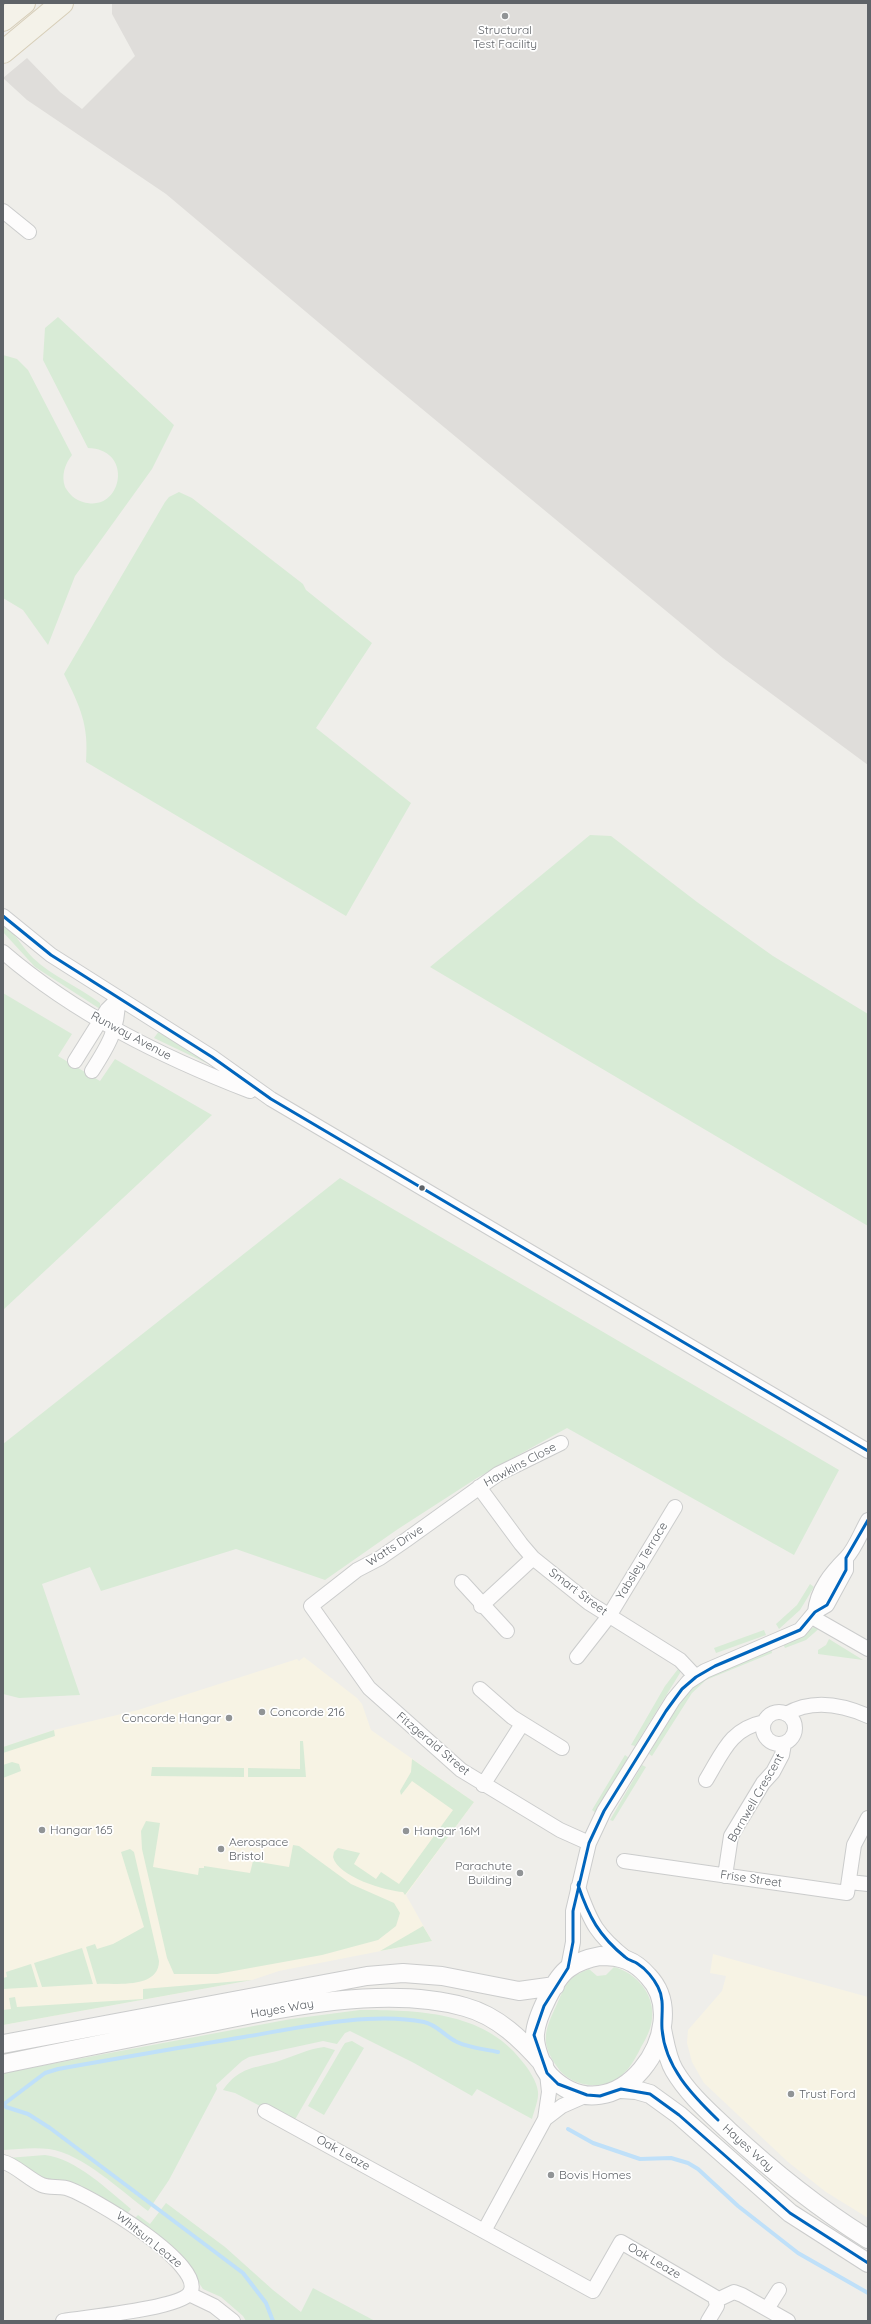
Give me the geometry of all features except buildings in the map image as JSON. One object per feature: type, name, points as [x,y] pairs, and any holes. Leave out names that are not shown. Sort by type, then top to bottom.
[{"type":"main road","points":[[3,52],[62,3]]},
{"type":"street","points":[[3,211],[29,232]]},
{"type":"street","name":"Runway Avenue","points":[[3,916],[50,955],[212,1057],[271,1100],[868,1451]]},
{"type":"street","name":"Runway Avenue","points":[[3,952],[59,994],[115,1029],[207,1074],[271,1100]]},
{"type":"street","points":[[75,1061],[101,1020],[118,999]]},
{"type":"street","points":[[92,1071],[109,1047],[115,1029],[118,999]]},
{"type":"street","name":"Hawkins Close","points":[[479,1487],[498,1474],[562,1443]]},
{"type":"street","name":"Smart Street","points":[[479,1487],[520,1544],[533,1558],[574,1592],[680,1660],[696,1676]]},
{"type":"street","name":"Watts Drive","points":[[311,1606],[357,1570],[380,1558],[479,1487]]},
{"type":"street","name":"Yabsley Terrace","points":[[578,1656],[610,1616],[675,1506]]},
{"type":"street","points":[[484,2231],[545,2119],[549,2092],[546,2069],[534,2035],[539,2018],[555,1986],[568,1968],[573,1942],[573,1911],[578,1885],[589,1843],[604,1811],[666,1711],[682,1689],[696,1676],[715,1666],[800,1630],[814,1614],[816,1600],[837,1565],[846,1558],[868,1520]]},
{"type":"street","points":[[481,1606],[533,1558]]},
{"type":"street","points":[[462,1582],[481,1606],[507,1631]]},
{"type":"street","name":"Fitzgerald Street","points":[[311,1606],[373,1692],[461,1770],[483,1785],[560,1830],[589,1843]]},
{"type":"street","points":[[814,1614],[868,1649]]},
{"type":"street","points":[[480,1689],[522,1724],[562,1748]]},
{"type":"street","points":[[706,1780],[733,1737],[747,1728],[764,1722],[773,1714],[786,1714],[808,1705],[830,1704],[856,1710],[868,1716]]},
{"type":"street","points":[[764,1722],[764,1733],[770,1741],[779,1745],[784,1744],[793,1737],[795,1732],[794,1721],[786,1714]]},
{"type":"street","points":[[483,1785],[522,1724]]},
{"type":"street","name":"Barnwell Crescent","points":[[725,1876],[731,1836],[763,1783],[773,1772],[782,1755],[784,1744]]},
{"type":"street","points":[[868,1818],[854,1845],[849,1882],[868,1884]]},
{"type":"street","name":"Frise Street","points":[[624,1861],[847,1893],[849,1882]]},
{"type":"street","points":[[578,1885],[591,1922],[598,1932],[630,1961]]},
{"type":"street","points":[[546,2069],[558,2084],[587,2095],[600,2096],[621,2089],[631,2083],[646,2064],[662,2029],[664,2011],[661,1996],[655,1983],[638,1964],[611,1956],[600,1956],[586,1959],[568,1968]]},
{"type":"street","name":"Hayes Way","points":[[3,2044],[335,1980],[367,1976],[403,1974],[442,1976],[519,1991],[555,1986]]},
{"type":"street","name":"Hayes Way","points":[[3,2064],[315,2003],[393,1999],[438,2002],[465,2007],[488,2016],[511,2030],[546,2069]]},
{"type":"street","name":"Hayes Way","points":[[662,2029],[667,2053],[674,2070],[696,2101],[763,2162],[829,2215],[868,2239]]},
{"type":"street","name":"Hayes Way","points":[[621,2089],[636,2090],[650,2094],[673,2110],[790,2213],[868,2264]]},
{"type":"street","points":[[545,2119],[562,2106],[587,2095]]},
{"type":"street","name":"Oak Leaze","points":[[264,2111],[593,2291],[622,2242],[712,2294],[717,2300]]},
{"type":"street","name":"Whitsun Leaze","points":[[3,2162],[43,2186],[65,2188],[97,2201],[128,2220],[178,2261],[187,2273],[191,2286],[189,2294]]},
{"type":"street","points":[[767,2309],[779,2290]]},
{"type":"street","points":[[708,2321],[717,2306],[717,2300],[734,2292],[742,2294],[788,2321]]},
{"type":"street","points":[[62,2321],[160,2305],[180,2300],[189,2294],[214,2306],[233,2321]]},
{"type":"shaded area","points":[[112,3],[868,3],[868,765],[723,658],[375,370],[166,194],[27,100],[3,78],[27,58],[60,92],[82,109],[135,56],[112,14]]},
{"type":"shaded area","name":"Aerospace Bristol","points":[[304,1657],[357,1698],[362,1704],[371,1730],[474,1802],[406,1895],[432,1941],[279,1971],[252,1980],[3,2025],[3,1747],[54,1730],[138,1710],[297,1659],[299,1661]]},
{"type":"shaded area","name":"Trust Ford","points":[[713,1954],[868,1997],[868,2218],[826,2192],[788,2162],[704,2083],[692,2062],[687,2043],[688,2030],[722,1991],[726,1976],[710,1973]]},
{"type":"green space","points":[[58,317],[174,425],[152,469],[75,576],[48,645],[23,610],[3,598],[3,355],[17,359],[28,370],[72,455],[67,462],[63,478],[65,487],[70,494],[80,501],[96,503],[107,499],[114,490],[118,480],[117,469],[113,459],[103,451],[88,448],[43,360],[45,328]]},
{"type":"green space","points":[[179,492],[192,498],[303,584],[306,590],[372,643],[316,728],[411,803],[346,916],[86,762],[87,749],[85,726],[75,696],[64,674],[165,502],[169,497]]},
{"type":"green space","points":[[590,835],[611,836],[697,902],[773,956],[868,1014],[868,1226],[430,967]]},
{"type":"green space","points":[[3,923],[33,958],[100,1003],[100,1009],[35,967],[3,932]]},
{"type":"green space","points":[[3,993],[72,1034],[58,1056],[100,1081],[115,1059],[212,1115],[3,1310]]},
{"type":"green space","points":[[159,1031],[217,1068],[154,1038]]},
{"type":"green space","points":[[340,1178],[839,1470],[794,1555],[567,1428],[477,1478],[398,1529],[325,1580],[236,1549],[101,1591],[90,1567],[42,1584],[80,1695],[19,1698],[3,1694],[3,1444]]},
{"type":"green space","points":[[810,1584],[814,1587],[800,1610],[779,1629],[776,1624],[797,1605]]},
{"type":"green space","points":[[815,1626],[822,1626],[806,1640],[785,1648],[783,1644],[798,1638]]},
{"type":"green space","points":[[764,1630],[766,1635],[716,1653],[714,1648]]},
{"type":"green space","points":[[829,1639],[863,1660],[818,1654],[818,1650],[826,1645]]},
{"type":"green space","points":[[771,1648],[772,1653],[706,1680],[692,1693],[652,1756],[649,1754],[683,1699],[701,1680],[726,1666]]},
{"type":"green space","points":[[681,1665],[680,1673],[635,1746],[631,1745],[665,1686]]},
{"type":"green space","points":[[54,1730],[55,1736],[3,1753],[3,1747]]},
{"type":"green space","points":[[300,1741],[303,1741],[306,1777],[248,1777],[248,1768],[300,1769]]},
{"type":"green space","points":[[625,1755],[629,1758],[596,1813],[592,1810]]},
{"type":"green space","points":[[412,1759],[474,1802],[405,1895],[403,1892],[375,1886],[353,1877],[337,1864],[333,1857],[334,1852],[338,1848],[360,1853],[354,1864],[376,1879],[381,1872],[399,1884],[453,1810],[412,1781],[401,1795],[400,1791],[411,1772]]},
{"type":"green space","points":[[12,1762],[19,1764],[21,1771],[3,1778],[3,1765]]},
{"type":"green space","points":[[642,1765],[646,1767],[613,1821],[610,1820]]},
{"type":"green space","points":[[152,1767],[244,1768],[244,1777],[151,1776]]},
{"type":"green space","points":[[146,1821],[160,1823],[153,1867],[198,1875],[199,1868],[204,1868],[204,1866],[250,1873],[253,1861],[289,1867],[293,1845],[299,1846],[351,1884],[394,1903],[400,1913],[396,1926],[378,1940],[322,1955],[217,1974],[174,1974],[167,1958],[142,1849],[141,1831]]},
{"type":"green space","points":[[130,1849],[134,1852],[159,1961],[157,1970],[152,1976],[135,1983],[97,1984],[86,1947],[95,1944],[97,1949],[113,1944],[144,1927],[121,1852]]},
{"type":"green space","points":[[423,1926],[432,1941],[380,1951]]},
{"type":"green space","points":[[82,1948],[93,1984],[42,1987],[34,1963]]},
{"type":"green space","points":[[31,1964],[38,1987],[3,1989],[3,1978],[7,1977],[6,1972]]},
{"type":"green space","points":[[614,1967],[630,1974],[643,1986],[651,2002],[651,2026],[631,2065],[619,2078],[612,2082],[603,2084],[583,2084],[572,2080],[563,2074],[552,2059],[546,2043],[549,2021],[564,1990],[573,1977],[589,1969],[597,1976],[606,1975]]},
{"type":"green space","points":[[252,1980],[3,2025],[3,2010],[11,2009],[9,1998],[15,1997],[17,2007],[143,1999],[143,1989]]},
{"type":"green space","points":[[360,2010],[426,2013],[468,2023],[488,2032],[505,2044],[524,2063],[534,2079],[538,2095],[532,2119],[477,2089],[472,2096],[414,2063],[350,2031],[345,2033],[337,2044],[323,2041],[249,2057],[242,2061],[216,2085],[217,2089],[169,2180],[148,2211],[101,2174],[62,2152],[38,2148],[3,2150],[3,2073],[291,2019]]},
{"type":"green space","points":[[352,2041],[364,2048],[324,2115],[308,2106],[345,2043]]},
{"type":"green space","points":[[324,2047],[335,2050],[293,2123],[235,2093],[223,2090],[235,2076],[242,2072]]},
{"type":"green space","points":[[45,2155],[56,2157],[79,2168],[102,2184],[131,2209],[126,2215],[43,2183],[8,2158]]},
{"type":"green space","points":[[166,2203],[225,2247],[273,2290],[301,2312],[313,2288],[375,2321],[246,2321],[243,2316],[221,2297],[203,2289],[193,2274],[134,2219],[138,2215],[150,2224]]},
{"type":"waterway","points":[[273,2321],[266,2303],[243,2273],[50,2128],[28,2114],[6,2107],[4,2104],[45,2073],[58,2069],[334,2022],[381,2018],[424,2022],[429,2023],[452,2040],[472,2047],[498,2052]]},
{"type":"waterway","points":[[568,2129],[593,2143],[640,2159],[671,2158],[688,2163],[698,2169],[738,2206],[798,2253],[868,2293]]},
{"type":"transit line","points":[[3,916],[51,955],[212,1057],[271,1099],[868,1451]]},
{"type":"transit line","points":[[868,1520],[846,1558],[846,1570],[827,1605],[815,1612],[800,1630],[715,1666],[696,1677],[682,1689],[666,1711],[604,1811],[589,1843],[573,1911],[573,1942],[568,1968],[544,2006],[534,2035],[547,2073],[558,2084],[587,2095],[600,2096],[621,2089],[650,2094],[679,2115],[790,2213],[868,2263]]},
{"type":"transit line","points":[[579,1882],[578,1885],[586,1907],[596,1925],[608,1941],[627,1958],[650,1974],[656,1984],[661,1997],[662,2029],[668,2056],[681,2079],[699,2101],[718,2120]]},
{"type":"place","name":"Structural Test Facility","points":[[505,16]]},
{"type":"place","name":"Concorde 216","points":[[262,1712]]},
{"type":"place","name":"Concorde Hangar","points":[[229,1718]]},
{"type":"place","name":"Hangar 165","points":[[42,1830]]},
{"type":"place","name":"Hangar 16M","points":[[406,1831]]},
{"type":"place","name":"Aerospace Bristol","points":[[221,1849]]},
{"type":"place","name":"Parachute Building","points":[[520,1873]]},
{"type":"place","name":"Trust Ford","points":[[791,2094]]},
{"type":"place","name":"Bovis Homes","points":[[551,2175]]}]
